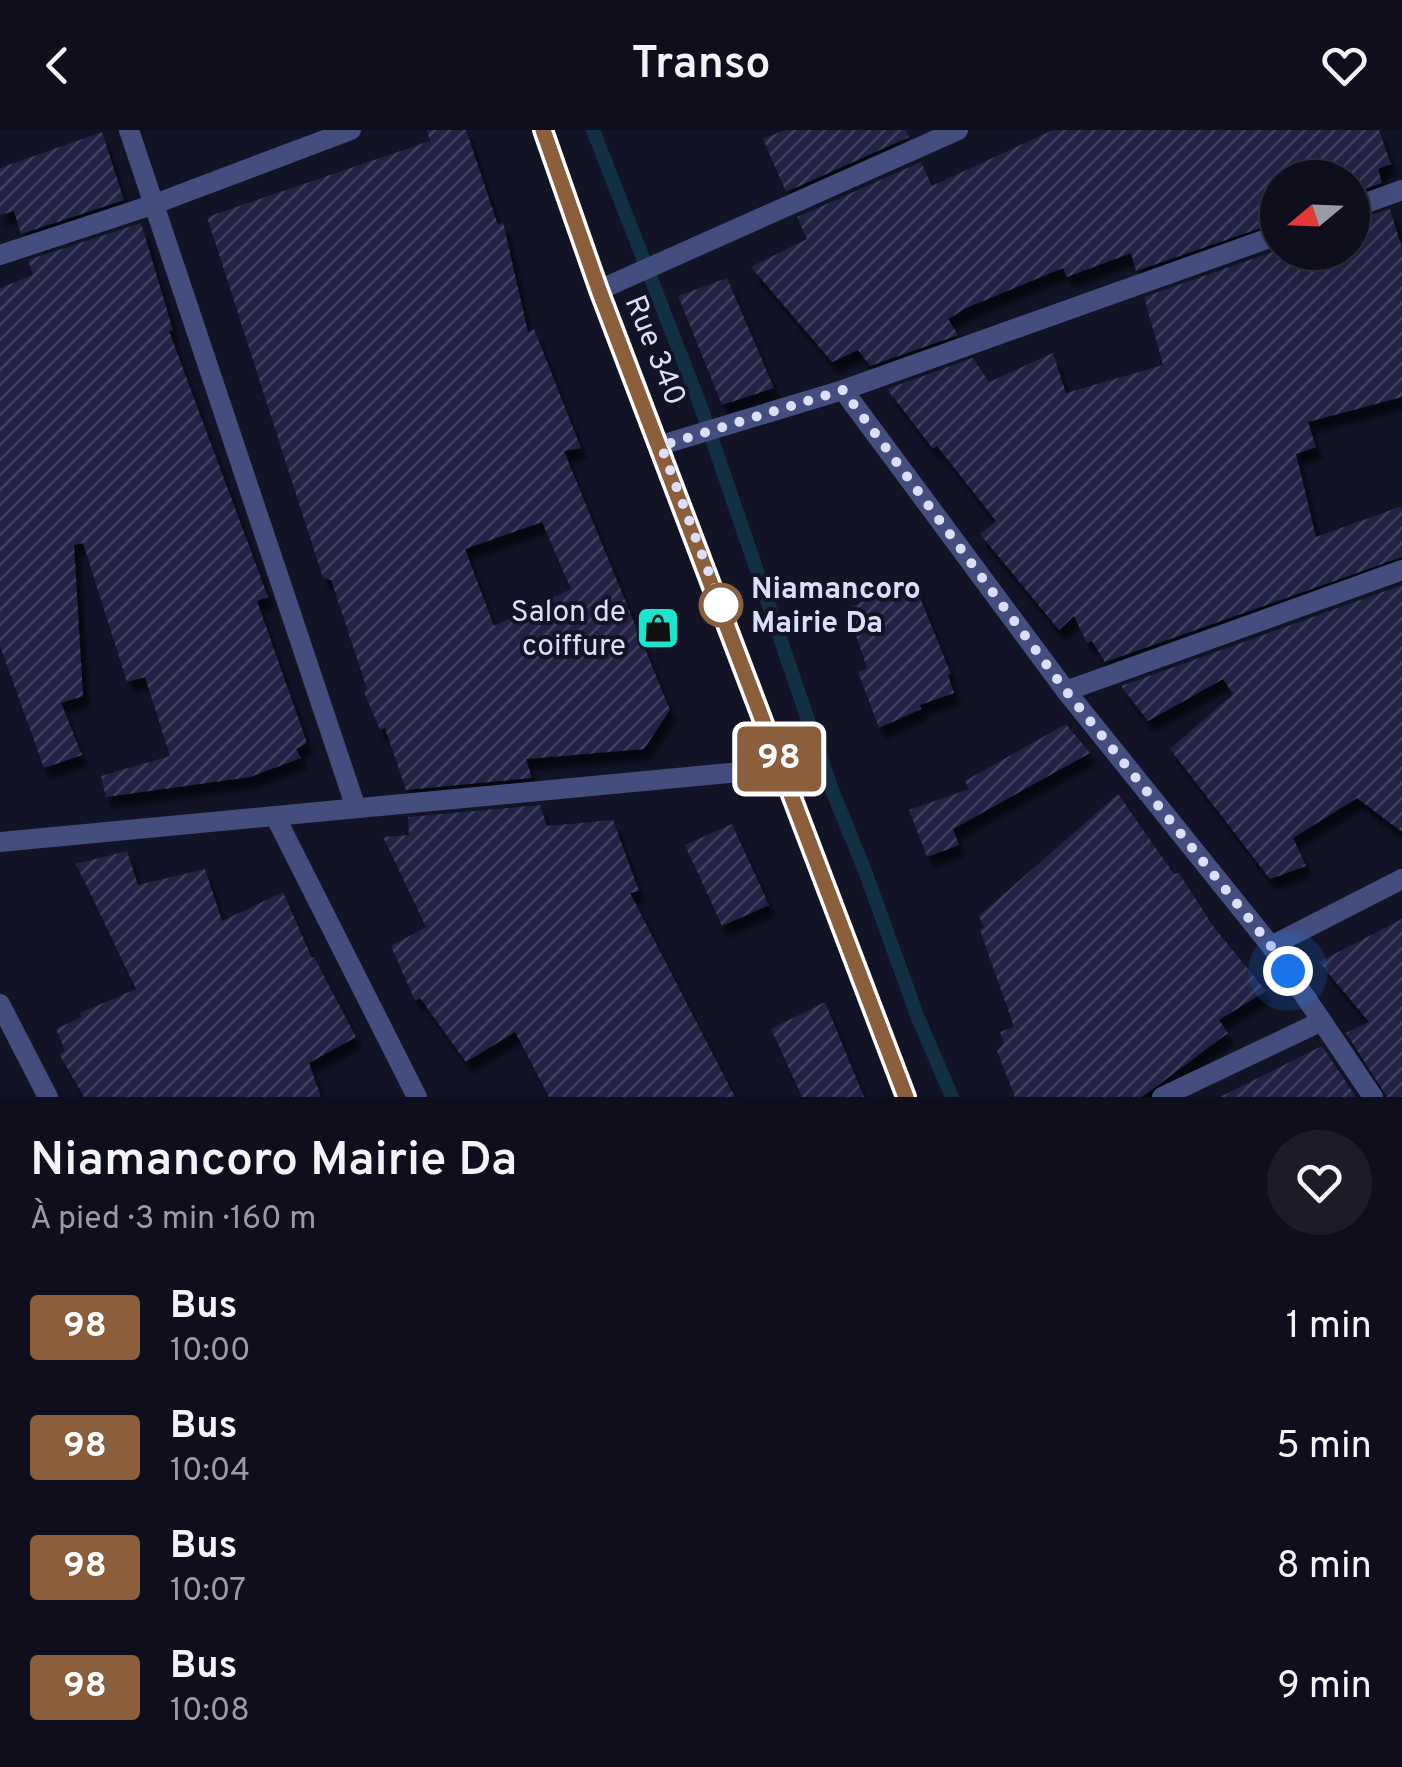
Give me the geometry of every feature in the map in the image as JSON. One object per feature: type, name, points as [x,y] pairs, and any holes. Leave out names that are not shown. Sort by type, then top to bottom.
[{"type":"street","points":[[129,130],[356,808]]},
{"type":"street","points":[[0,255],[351,130]]},
{"type":"street","name":"Rue 340","points":[[542,130],[599,290],[906,1097]]},
{"type":"street","points":[[599,290],[958,130]]},
{"type":"street","points":[[1370,202],[1402,190]]},
{"type":"street","points":[[661,446],[843,390],[1260,240]]},
{"type":"street","points":[[843,390],[1066,691],[1271,946],[1373,1097]]},
{"type":"street","points":[[1066,691],[1402,570]]},
{"type":"street","points":[[1,839],[782,768]]},
{"type":"street","points":[[275,816],[417,1097]]},
{"type":"street","points":[[1271,946],[1402,879]]},
{"type":"street","points":[[0,1004],[48,1097]]},
{"type":"street","points":[[1162,1097],[1322,1022]]},
{"type":"building","points":[[427,130],[466,130],[498,225],[503,222],[528,332],[534,329],[581,448],[564,451],[670,710],[644,749],[526,759],[532,778],[406,790],[385,728],[380,730],[364,692],[367,689],[331,580],[323,578],[207,217],[430,141]],"holes":[[[542,522],[571,589],[494,626],[465,549]]]},
{"type":"building","points":[[785,130],[906,130],[909,137],[786,192],[763,139]]},
{"type":"building","points":[[1053,130],[1379,130],[1391,164],[1378,169],[1382,183],[1370,187],[1370,160],[1260,160],[1260,228],[1136,271],[1131,253],[1067,277],[1063,268],[948,319],[958,335],[870,366],[858,350],[832,362],[751,267],[807,239],[797,217],[921,162],[932,186]]},
{"type":"building","points":[[102,132],[124,200],[21,234],[14,211],[0,215],[0,168]]},
{"type":"building","points":[[1390,209],[1402,248],[1402,397],[1308,422],[1316,447],[1296,454],[1316,537],[1402,506],[1402,557],[1105,662],[1092,641],[1087,643],[1074,616],[1059,630],[980,534],[996,521],[887,389],[973,358],[989,382],[1053,353],[1066,393],[1163,365],[1144,297],[1260,256],[1260,270],[1370,270],[1370,215]]},
{"type":"building","points":[[141,223],[173,330],[169,331],[268,597],[257,601],[307,743],[296,749],[301,758],[250,777],[106,797],[101,776],[170,756],[145,677],[127,682],[83,543],[74,545],[83,696],[61,703],[82,755],[44,768],[0,646],[0,288],[33,275],[28,260]]},
{"type":"building","points":[[727,278],[774,388],[722,405],[678,296]]},
{"type":"building","points":[[912,578],[951,674],[948,675],[954,693],[920,705],[921,709],[879,728],[858,672],[867,668],[847,609]]},
{"type":"building","points":[[1402,585],[1402,832],[1357,798],[1293,838],[1306,866],[1270,879],[1170,749],[1233,694],[1223,679],[1148,721],[1121,686]]},
{"type":"building","points":[[1066,724],[1090,753],[953,829],[959,845],[927,857],[909,810],[969,789],[965,781]]},
{"type":"building","points":[[1118,794],[1174,874],[1179,873],[1213,926],[1266,991],[1219,1020],[1228,1033],[1142,1097],[1015,1097],[997,1051],[1004,1042],[1000,1032],[1014,1027],[980,930],[984,928],[979,916]]},
{"type":"building","points":[[540,805],[547,826],[613,820],[639,891],[630,893],[735,1097],[549,1097],[515,1032],[466,1062],[420,998],[415,1001],[391,946],[426,927],[383,837],[409,835],[408,817]]},
{"type":"building","points":[[732,824],[769,905],[722,926],[685,845]]},
{"type":"building","points":[[127,851],[138,885],[205,869],[222,921],[283,892],[312,958],[356,1037],[309,1063],[321,1097],[84,1097],[59,1054],[65,1051],[56,1029],[81,1017],[80,1013],[136,989],[76,864]]},
{"type":"building","points":[[1402,919],[1402,1097],[1387,1097],[1346,1033],[1369,1022],[1319,962]]},
{"type":"building","points":[[825,1002],[864,1097],[802,1097],[771,1029]]},
{"type":"building","points":[[1322,1046],[1356,1097],[1220,1097]]},
{"type":"waterway","points":[[593,130],[701,407],[832,790],[952,1097]]},
{"type":"bus line","name":"98","points":[[543,130],[599,290],[906,1097]]},
{"type":"place","name":"Niamancoro Mairie Da","points":[[721,605]]},
{"type":"place","name":"Salon de coiffure","points":[[658,628]]},
{"type":"route","points":[[721,605],[661,446],[843,390],[1066,691],[1288,971]]}]
